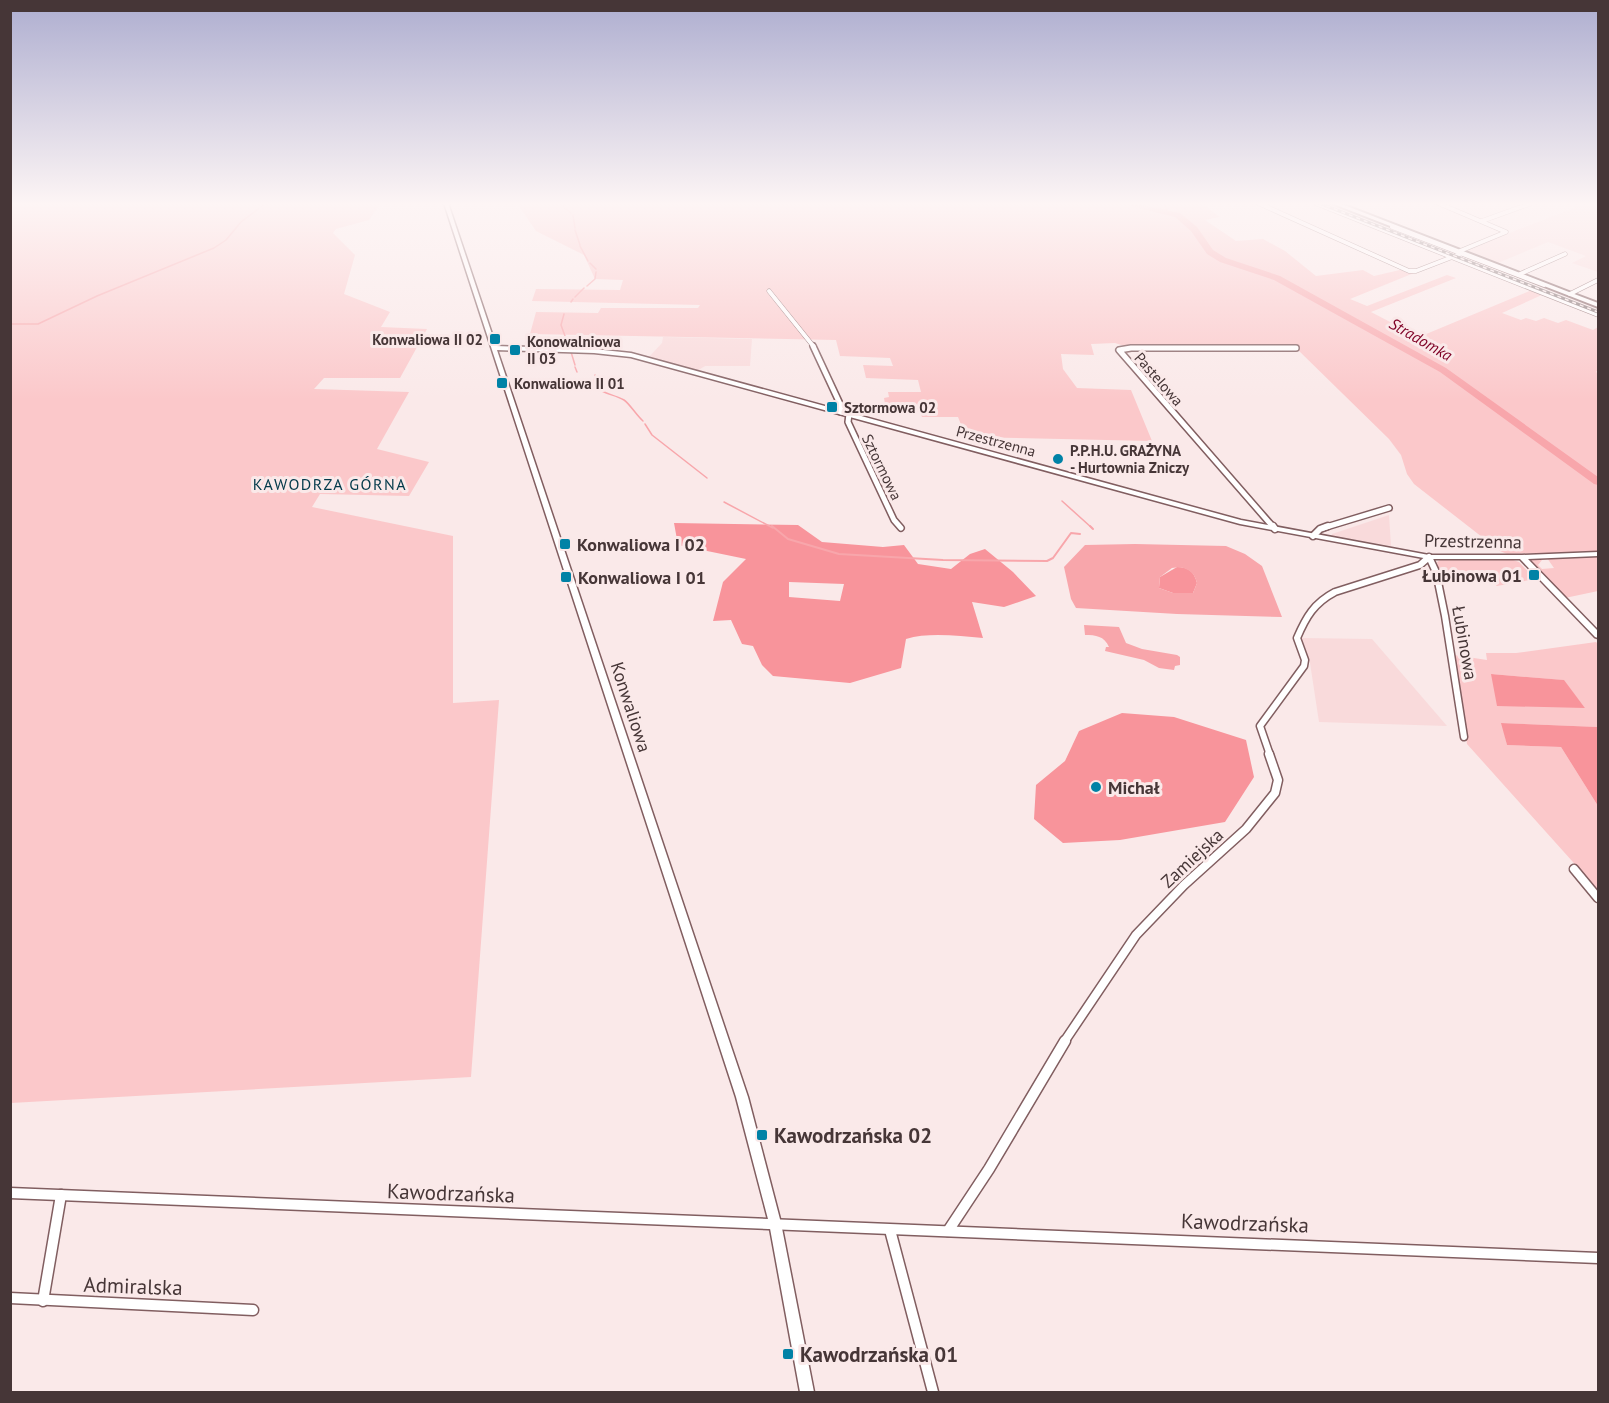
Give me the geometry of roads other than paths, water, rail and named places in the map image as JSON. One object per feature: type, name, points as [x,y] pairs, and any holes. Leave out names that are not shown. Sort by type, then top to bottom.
[{"type":"main road","points":[[1500,268],[1569,293]]},
{"type":"main road","points":[[1504,268],[1599,305]]},
{"type":"street","name":"Konwaliowa","points":[[468,268],[742,1097],[775,1223]]},
{"type":"street","points":[[1403,268],[1416,271],[1422,268]]},
{"type":"street","points":[[1481,268],[1599,315]]},
{"type":"street","points":[[1500,268],[1546,286]]},
{"type":"street","points":[[1520,274],[1532,268]]},
{"type":"street","points":[[1569,293],[1599,280]]},
{"type":"street","name":"Sztormowa","points":[[769,291],[812,344],[894,520],[901,528]]},
{"type":"street","name":"Przestrzenna","points":[[494,348],[594,351],[631,355],[1230,519],[1275,529],[1430,557],[1599,554]]},
{"type":"street","name":"Pastelowa","points":[[1275,529],[1119,350],[1131,348],[1296,348]]},
{"type":"street","points":[[1313,536],[1320,529],[1389,508]]},
{"type":"street","name":"Łubinowa","points":[[1430,557],[1436,572],[1445,616],[1464,737]]},
{"type":"street","name":"Zamiejska","points":[[948,1231],[1069,1034],[1136,935],[1184,885],[1246,829],[1275,793],[1278,780],[1260,726],[1304,666],[1305,660],[1297,638],[1315,604],[1327,595],[1344,588],[1420,565],[1430,557]]},
{"type":"street","points":[[1522,557],[1599,635]]},
{"type":"street","points":[[1574,869],[1599,898]]},
{"type":"street","name":"Kawodrzańska","points":[[10,1193],[1599,1258]]},
{"type":"street","points":[[43,1301],[61,1195]]},
{"type":"street","points":[[775,1223],[807,1392]]},
{"type":"street","points":[[890,1230],[933,1392]]},
{"type":"street","name":"Admiralska","points":[[10,1298],[253,1310]]},
{"type":"waterway","points":[[10,324],[38,324],[97,296],[164,268]]},
{"type":"waterway","name":"Stradomka","points":[[1248,268],[1277,278],[1443,370],[1598,482]]},
{"type":"waterway","points":[[587,286],[595,279],[596,272]]},
{"type":"waterway","points":[[575,297],[584,288]]},
{"type":"waterway","points":[[564,314],[561,325],[569,347]]},
{"type":"waterway","points":[[571,352],[575,365]]},
{"type":"waterway","points":[[575,367],[577,372]]},
{"type":"waterway","points":[[595,375],[594,385],[597,388],[624,400],[643,421]]},
{"type":"waterway","points":[[645,424],[652,435],[707,478]]},
{"type":"waterway","points":[[1062,501],[1092,528]]},
{"type":"waterway","points":[[724,502],[773,528]]},
{"type":"waterway","points":[[772,526],[788,539],[839,554],[943,560],[1047,561],[1053,558],[1071,533],[1080,534]]},
{"type":"railway","points":[[1487,268],[1598,312]]},
{"type":"place","name":"Konwaliowa II 02","points":[[495,339]]},
{"type":"place","name":"Konowalniowa II 03","points":[[515,350]]},
{"type":"place","name":"Konwaliowa II 01","points":[[502,383]]},
{"type":"place","name":"Sztormowa 02","points":[[832,407]]},
{"type":"place","name":"P.P.H.U. GRAŻYNA - Hurtownia Zniczy","points":[[1058,459]]},
{"type":"place","name":"Konwaliowa I 02","points":[[565,544]]},
{"type":"place","name":"Łubinowa 01","points":[[1534,575]]},
{"type":"place","name":"Konwaliowa I 01","points":[[566,577]]},
{"type":"place","name":"Michał","points":[[1096,787]]},
{"type":"place","name":"Kawodrzańska 02","points":[[762,1135]]},
{"type":"place","name":"Kawodrzańska 01","points":[[788,1354]]},
{"type":"district","name":"KAWODRZA GÓRNA","points":[[330,484]]}]
